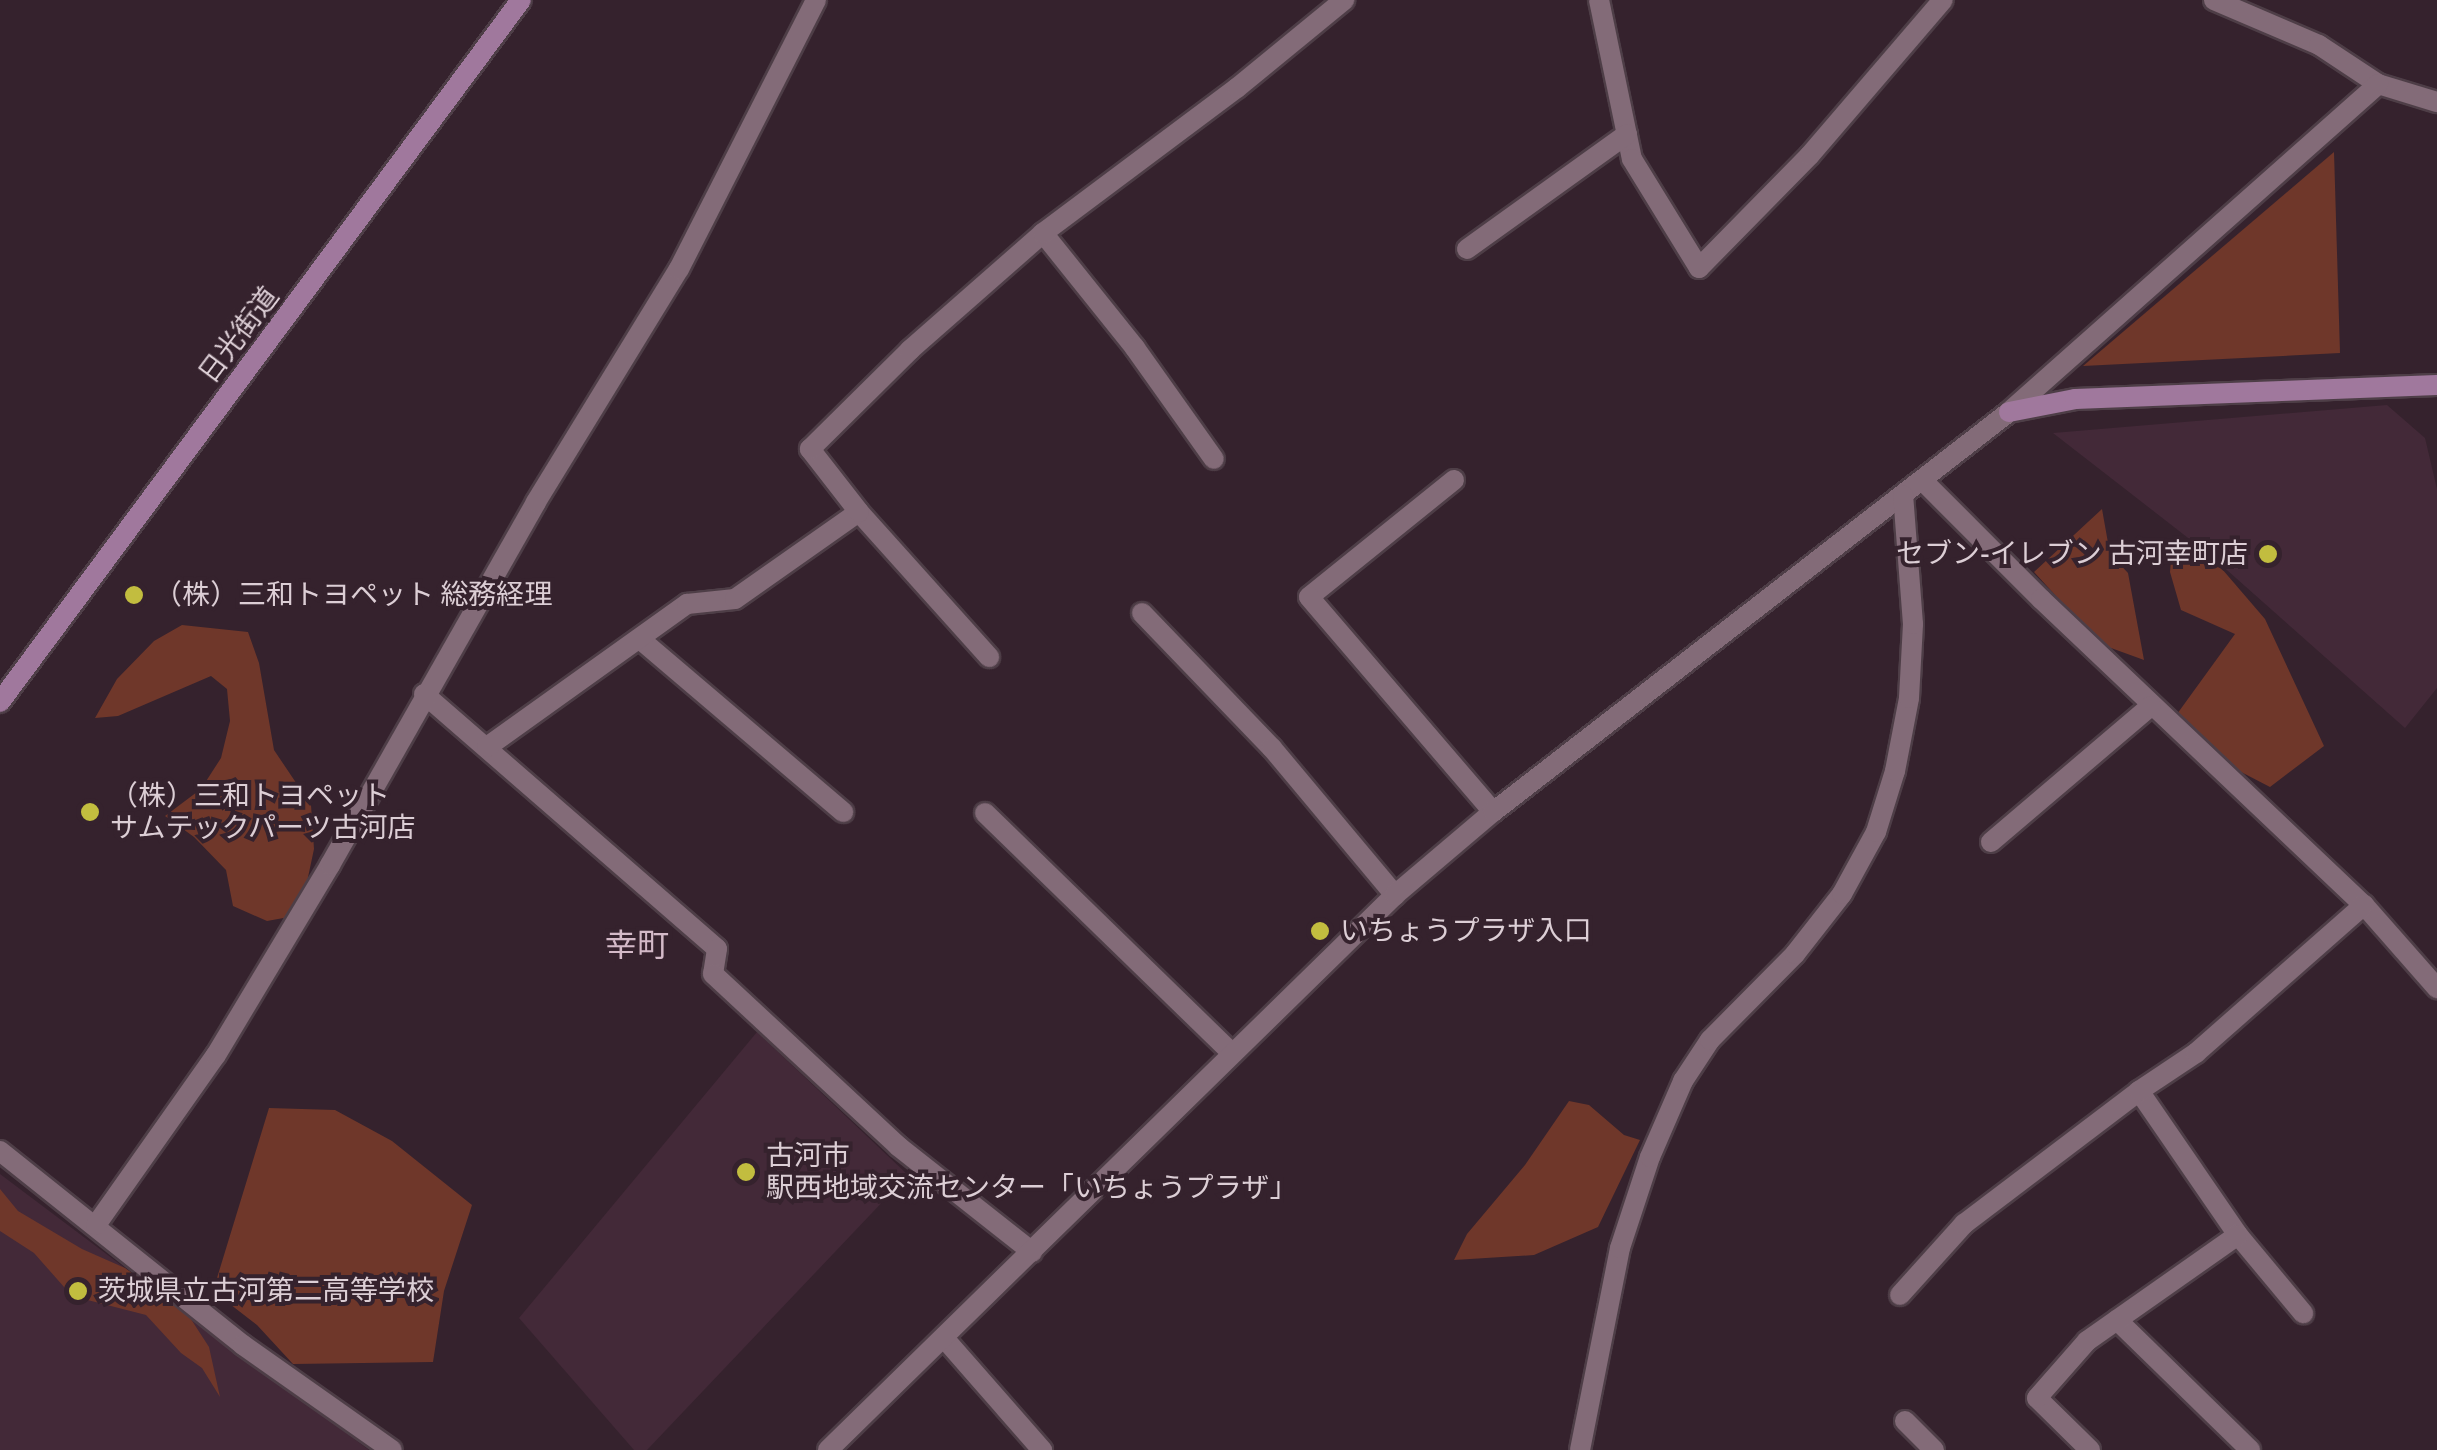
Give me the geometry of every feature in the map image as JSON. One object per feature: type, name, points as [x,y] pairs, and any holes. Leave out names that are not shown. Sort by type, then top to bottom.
[{"type":"main road","name":"日光街道","points":[[0,702],[522,0]]},
{"type":"main road","points":[[2008,412],[2075,398],[2437,385]]},
{"type":"street","points":[[96,1225],[216,1055],[424,694],[679,269],[816,0]]},
{"type":"street","points":[[989,656],[859,512],[810,449],[910,350],[1044,233],[1237,88],[1344,0]]},
{"type":"street","points":[[1600,0],[1632,159],[1698,268],[1810,155],[1943,0]]},
{"type":"street","points":[[2214,0],[2319,45],[2378,84],[2437,102]]},
{"type":"street","points":[[828,1450],[1395,895],[1493,812],[2008,412],[2378,84]]},
{"type":"street","points":[[1467,250],[1627,134]]},
{"type":"street","points":[[1044,233],[1135,348],[1214,459]]},
{"type":"street","points":[[1454,480],[1309,596],[1493,812]]},
{"type":"street","points":[[1922,480],[2151,706],[2364,905],[2437,988]]},
{"type":"street","points":[[1580,1450],[1620,1248],[1650,1157],[1683,1081],[1710,1040],[1794,954],[1842,894],[1876,832],[1895,771],[1909,698],[1913,624],[1903,495]]},
{"type":"street","points":[[487,747],[687,604],[734,599],[859,512]]},
{"type":"street","points":[[1142,613],[1272,748],[1395,895]]},
{"type":"street","points":[[640,640],[842,812]]},
{"type":"street","points":[[424,694],[717,949],[712,974],[898,1146],[1032,1252]]},
{"type":"street","points":[[1991,842],[2151,706]]},
{"type":"street","points":[[985,813],[1231,1052]]},
{"type":"street","points":[[1900,1295],[1964,1224],[2139,1090],[2196,1053],[2364,905]]},
{"type":"street","points":[[2139,1090],[2238,1236],[2303,1313]]},
{"type":"street","points":[[0,1150],[243,1345],[392,1450]]},
{"type":"street","points":[[2090,1450],[2038,1398],[2087,1342],[2238,1236]]},
{"type":"street","points":[[2118,1320],[2250,1450]]},
{"type":"street","points":[[944,1338],[1042,1450]]},
{"type":"street","points":[[1905,1420],[1934,1450]]},
{"type":"shaded area","points":[[2334,152],[2340,353],[2083,366]]},
{"type":"shaded area","points":[[2387,405],[2425,438],[2437,489],[2437,688],[2405,728],[2210,555],[2053,433]]},
{"type":"shaded area","points":[[2102,509],[2110,554],[2128,573],[2144,660],[2100,644],[2034,572]]},
{"type":"shaded area","points":[[2172,548],[2210,555],[2265,619],[2324,746],[2270,787],[2164,732],[2235,634],[2181,610],[2170,572]]},
{"type":"shaded area","points":[[182,625],[248,632],[259,663],[274,750],[311,805],[314,849],[300,915],[267,921],[233,906],[226,870],[194,837],[165,816],[201,789],[221,758],[230,721],[227,689],[211,676],[118,716],[95,718],[117,679],[154,641]]},
{"type":"shaded area","points":[[757,1032],[908,1175],[647,1450],[634,1450],[519,1318]]},
{"type":"shaded area","points":[[1569,1101],[1589,1105],[1624,1135],[1640,1140],[1598,1227],[1534,1255],[1454,1260],[1467,1234],[1525,1165]]},
{"type":"shaded area","points":[[269,1108],[335,1110],[392,1141],[472,1205],[444,1291],[433,1362],[293,1364],[257,1325],[213,1291]]},
{"type":"shaded area","name":"茨城県立古河第二高等学校","points":[[0,1174],[125,1268],[369,1450],[0,1450]]},
{"type":"shaded area","points":[[0,1189],[18,1211],[82,1249],[125,1268],[187,1313],[209,1347],[220,1397],[202,1368],[181,1353],[146,1315],[72,1296],[34,1253],[0,1231]]},
{"type":"place","name":"セブン-イレブン 古河幸町店","points":[[2268,554]]},
{"type":"place","name":"（株）三和トヨペット 総務経理","points":[[134,595]]},
{"type":"place","name":"（株）三和トヨペット サムテックパーツ古河店","points":[[90,812]]},
{"type":"place","name":"いちょうプラザ入口","points":[[1320,931]]},
{"type":"place","name":"古河市 駅西地域交流センター「いちょうプラザ」","points":[[746,1172]]},
{"type":"place","name":"茨城県立古河第二高等学校","points":[[78,1291]]},
{"type":"district","name":"幸町","points":[[637,946]]}]
